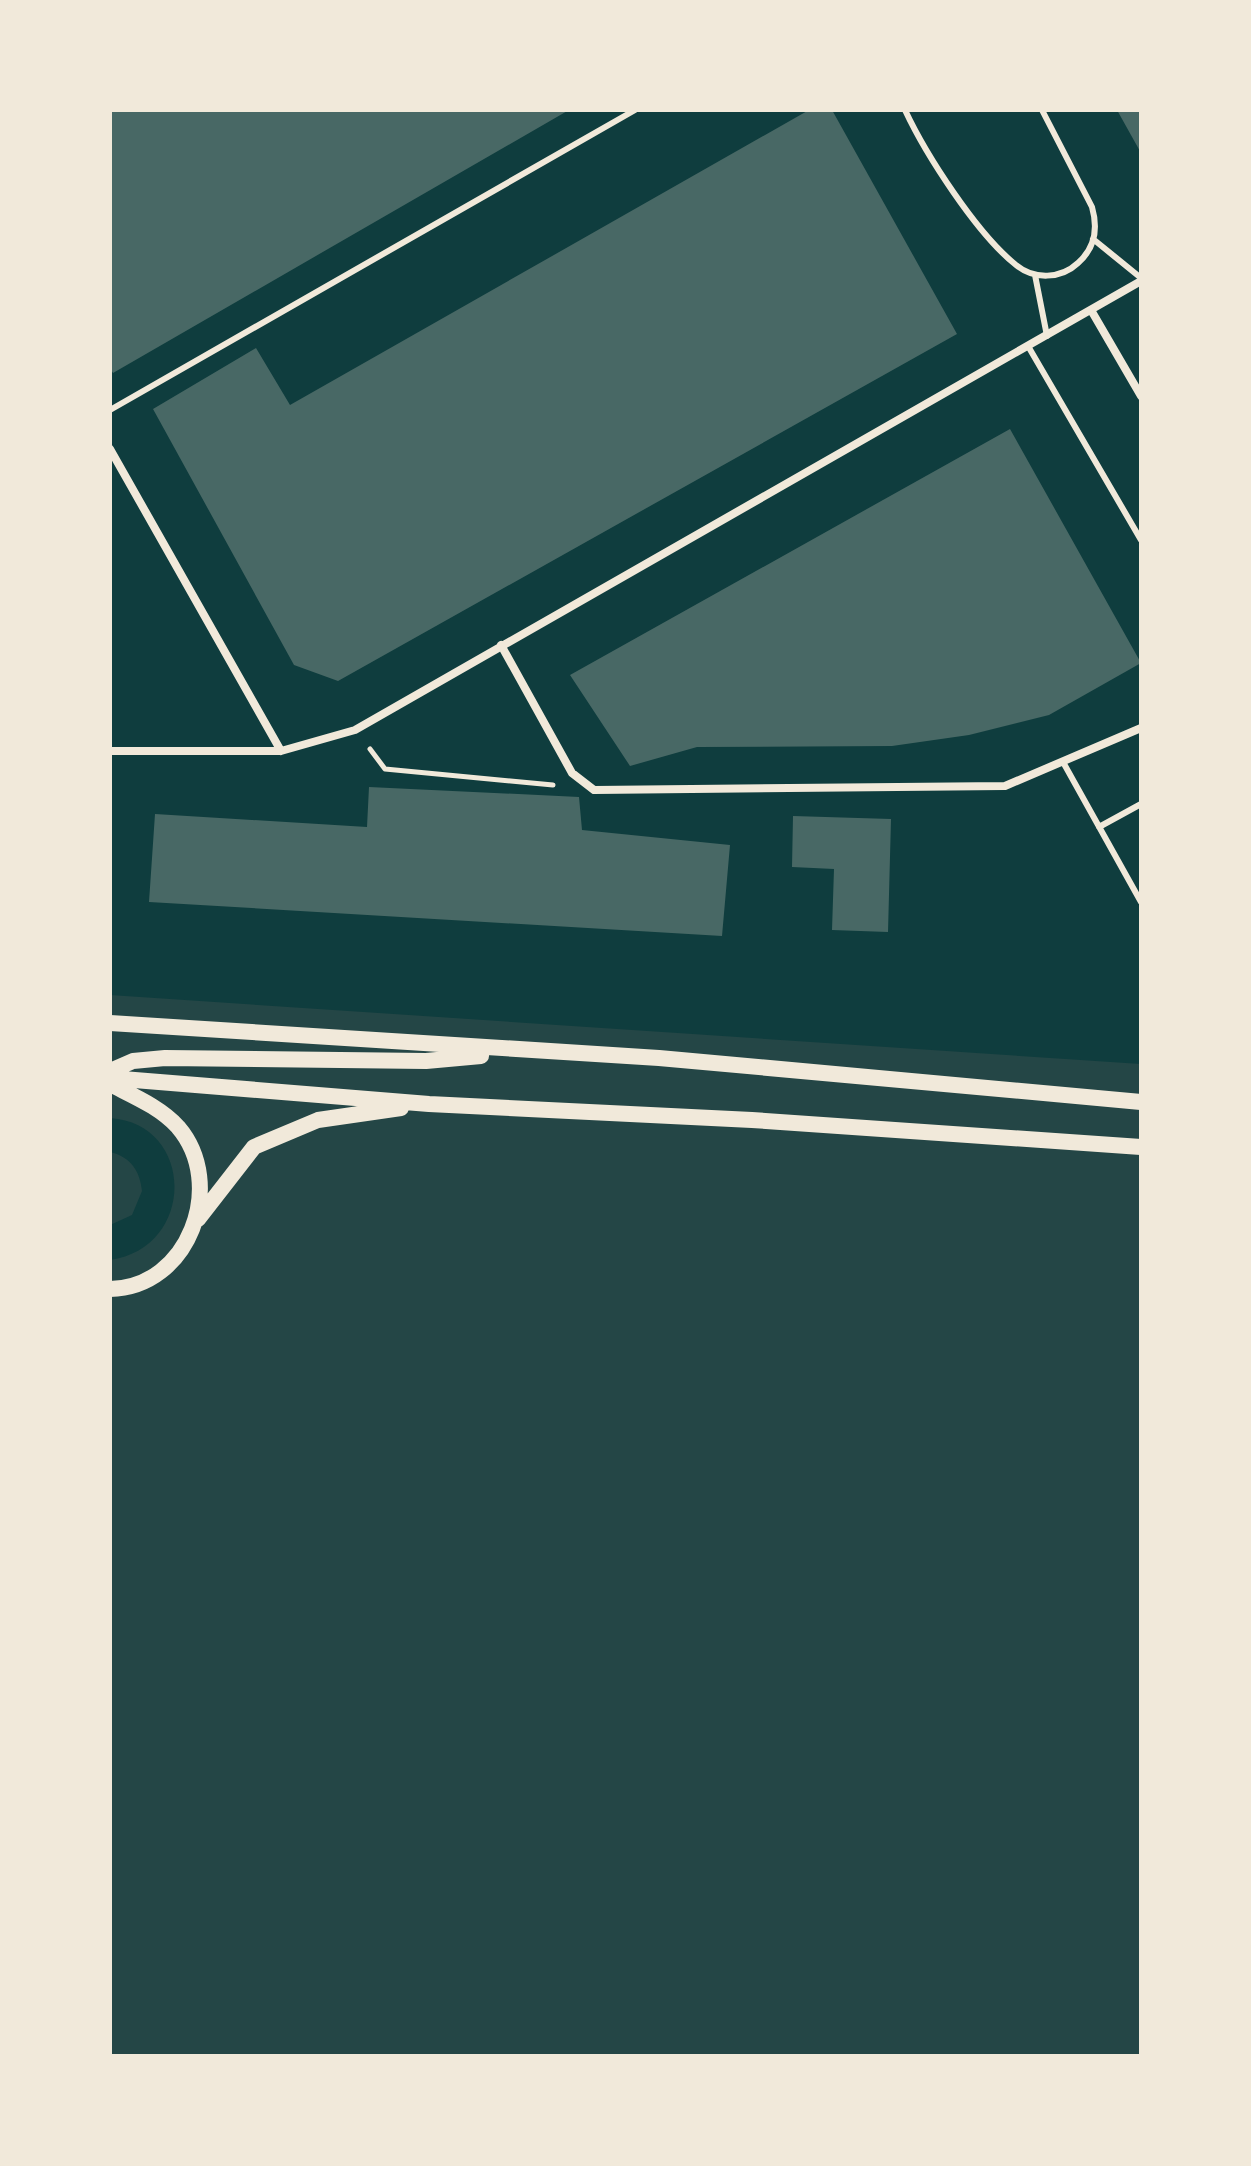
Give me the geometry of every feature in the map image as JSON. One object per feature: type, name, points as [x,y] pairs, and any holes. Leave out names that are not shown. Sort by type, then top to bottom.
[{"type":"main road","points":[[110,1023],[659,1058],[1141,1102]]},
{"type":"main road","points":[[110,1071],[133,1061],[165,1058],[426,1061],[534,1051]]},
{"type":"main road","points":[[110,1081],[429,1104],[752,1120],[1141,1147]]},
{"type":"main road","points":[[110,1081],[157,1109],[178,1127],[192,1149],[200,1180],[199,1216],[180,1254],[153,1277],[121,1289],[110,1289]]},
{"type":"main road","points":[[194,1224],[254,1147],[318,1120],[429,1104]]},
{"type":"street","points":[[110,751],[281,751],[355,730],[1141,280]]},
{"type":"street","points":[[1091,310],[1141,396]]},
{"type":"street","points":[[110,449],[281,751]]},
{"type":"street","points":[[501,645],[572,773],[594,790],[1005,786],[1141,728]]},
{"type":"lane","points":[[110,410],[635,110]]},
{"type":"lane","points":[[905,110],[982,231],[1017,267],[1035,275],[1060,274],[1074,267],[1086,255],[1093,239],[1092,207],[1042,110]]},
{"type":"lane","points":[[1093,239],[1141,280]]},
{"type":"lane","points":[[1035,275],[1047,336]]},
{"type":"lane","points":[[1028,346],[1141,540]]},
{"type":"lane","points":[[1063,762],[1141,902]]},
{"type":"lane","points":[[1099,827],[1141,804]]},
{"type":"path","points":[[355,730],[385,769],[594,790]]},
{"type":"shaded area","points":[[110,995],[1141,1064],[1141,2056],[110,2056],[110,1260],[138,1251],[158,1234],[170,1211],[174,1187],[170,1162],[158,1141],[138,1125],[110,1118]]},
{"type":"shaded area","points":[[110,1152],[124,1157],[133,1166],[142,1191],[132,1215],[110,1225]]},
{"type":"building","points":[[110,110],[569,110],[113,373],[110,368]]},
{"type":"building","points":[[809,110],[832,110],[957,334],[338,681],[294,665],[153,409],[256,348],[290,405]]},
{"type":"building","points":[[1117,110],[1141,110],[1141,153]]},
{"type":"building","points":[[1010,429],[1141,663],[1049,715],[969,735],[892,746],[697,747],[630,766],[570,675]]},
{"type":"building","points":[[369,787],[579,797],[582,830],[730,845],[722,936],[149,902],[155,814],[367,827]]},
{"type":"building","points":[[793,816],[891,819],[888,932],[832,930],[834,869],[792,867]]}]
